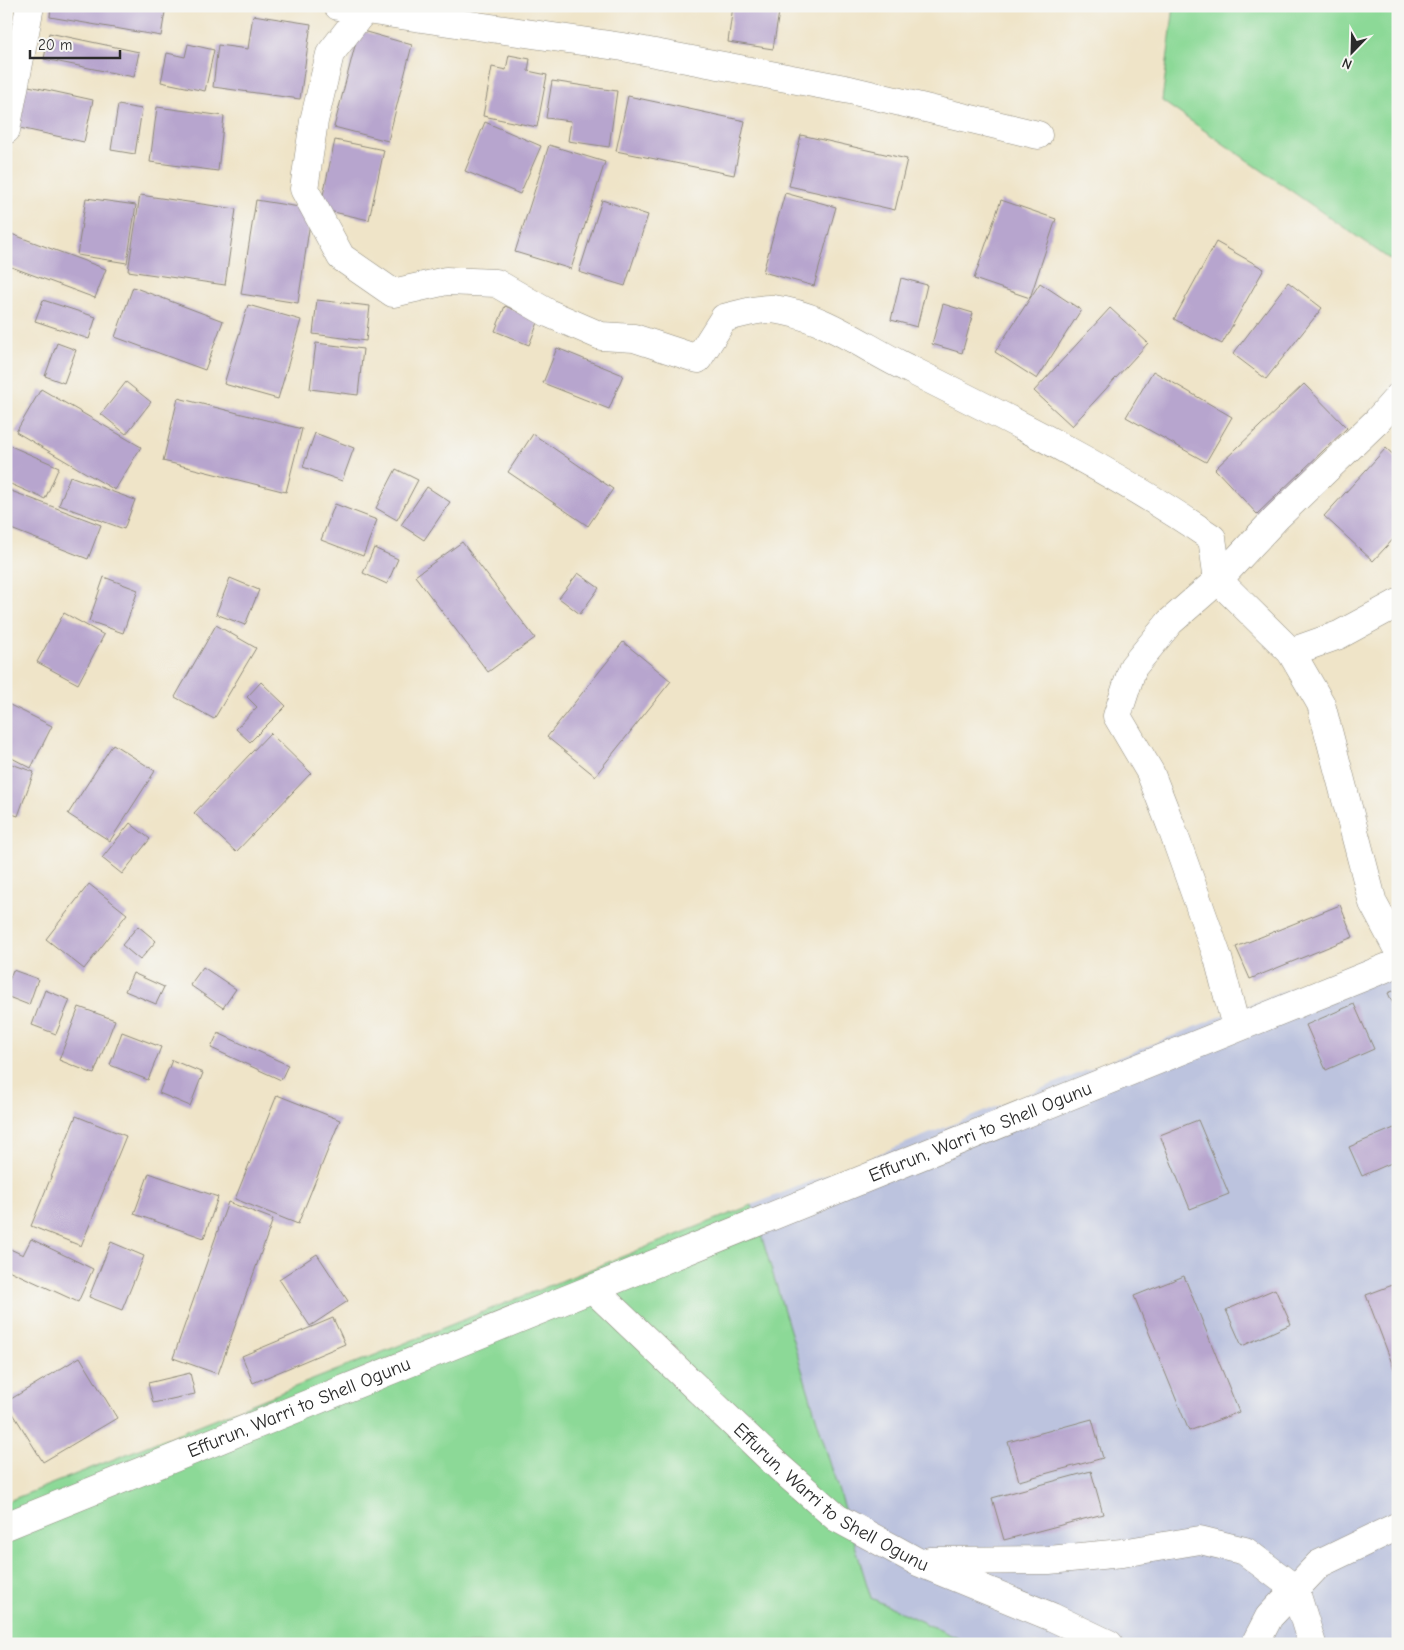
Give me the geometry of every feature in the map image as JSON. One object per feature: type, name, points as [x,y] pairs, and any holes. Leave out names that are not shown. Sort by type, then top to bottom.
[{"type":"street","points":[[6,130],[30,6]]},
{"type":"street","points":[[1038,135],[850,90],[623,47],[351,8],[330,54],[314,120],[304,190],[341,257],[393,293],[446,282],[496,283],[548,313],[601,336],[634,338],[698,359],[724,318],[771,309],[826,323],[898,363],[1072,452],[1162,504],[1212,538],[1218,580],[1291,652],[1321,704],[1373,903],[1398,950]]},
{"type":"street","points":[[1236,1028],[1218,958],[1171,826],[1150,772],[1118,716],[1133,667],[1170,622],[1218,580],[1277,517],[1377,421],[1398,397]]},
{"type":"street","points":[[1291,652],[1339,635],[1398,603]]},
{"type":"street","name":"Effurun, Warri to Shell Ogunu","points":[[6,1526],[1398,963]]},
{"type":"street","name":"Effurun, Warri to Shell Ogunu","points":[[593,1289],[779,1467],[837,1518],[918,1562],[1052,1617],[1109,1644]]},
{"type":"street","points":[[1255,1644],[1268,1617],[1319,1564],[1398,1526]]},
{"type":"street","points":[[918,1562],[1049,1560],[1122,1553],[1200,1540],[1245,1551],[1295,1589],[1312,1644]]},
{"type":"shaded area","points":[[1398,945],[1398,1644],[970,1644],[871,1598],[752,1205]]},
{"type":"green space","points":[[1174,6],[1398,6],[1398,265],[1162,101]]},
{"type":"green space","points":[[752,1205],[871,1598],[970,1644],[6,1644],[6,1502]]},
{"type":"building","points":[[51,6],[166,6],[161,36],[50,17]]},
{"type":"building","points":[[733,6],[780,6],[773,49],[728,42]]},
{"type":"building","points":[[253,15],[311,24],[300,99],[213,87],[218,45],[248,49]]},
{"type":"building","points":[[359,30],[412,45],[388,141],[334,127]]},
{"type":"building","points":[[49,33],[139,52],[134,77],[44,59]]},
{"type":"building","points":[[188,44],[214,50],[205,91],[161,82],[167,53],[185,57]]},
{"type":"building","points":[[509,55],[530,59],[528,71],[547,75],[537,127],[483,116],[492,67],[506,70]]},
{"type":"building","points":[[552,81],[617,91],[609,147],[568,141],[571,121],[546,118]]},
{"type":"building","points":[[24,85],[93,100],[84,142],[15,127]]},
{"type":"building","points":[[628,96],[745,121],[734,175],[616,151]]},
{"type":"building","points":[[118,105],[142,109],[135,154],[111,150]]},
{"type":"building","points":[[157,107],[224,116],[218,171],[150,162]]},
{"type":"building","points":[[485,122],[541,146],[520,194],[465,171]]},
{"type":"building","points":[[801,135],[907,159],[895,210],[789,186]]},
{"type":"building","points":[[335,140],[384,150],[369,220],[320,209]]},
{"type":"building","points":[[549,145],[605,162],[571,269],[515,252]]},
{"type":"building","points":[[785,193],[836,207],[814,286],[763,272]]},
{"type":"building","points":[[140,195],[236,209],[225,285],[128,271]]},
{"type":"building","points":[[86,198],[136,205],[127,263],[77,255]]},
{"type":"building","points":[[256,200],[312,209],[298,303],[241,294]]},
{"type":"building","points":[[602,200],[648,215],[625,286],[579,272]]},
{"type":"building","points":[[1001,200],[1056,219],[1030,298],[974,279]]},
{"type":"building","points":[[6,232],[106,269],[95,298],[6,265]]},
{"type":"building","points":[[1216,242],[1264,269],[1222,344],[1174,319]]},
{"type":"building","points":[[901,278],[927,285],[917,327],[891,320]]},
{"type":"building","points":[[1288,282],[1322,308],[1266,379],[1233,354]]},
{"type":"building","points":[[1040,283],[1081,310],[1037,379],[995,352]]},
{"type":"building","points":[[133,287],[223,321],[205,370],[115,337]]},
{"type":"building","points":[[43,300],[96,317],[89,339],[35,321]]},
{"type":"building","points":[[317,300],[370,306],[366,341],[313,334]]},
{"type":"building","points":[[943,304],[973,313],[962,353],[932,344]]},
{"type":"building","points":[[248,305],[301,320],[278,399],[224,384]]},
{"type":"building","points":[[505,306],[539,320],[529,345],[495,331]]},
{"type":"building","points":[[1110,308],[1148,343],[1072,426],[1034,391]]},
{"type":"building","points":[[57,343],[76,350],[64,383],[45,376]]},
{"type":"building","points":[[316,343],[363,349],[358,395],[310,389]]},
{"type":"building","points":[[557,348],[623,375],[609,409],[543,383]]},
{"type":"building","points":[[1153,371],[1232,417],[1206,462],[1126,417]]},
{"type":"building","points":[[126,382],[151,402],[126,434],[101,414]]},
{"type":"building","points":[[1304,384],[1347,428],[1257,514],[1215,469]]},
{"type":"building","points":[[41,389],[141,447],[115,490],[16,432]]},
{"type":"building","points":[[178,398],[302,429],[286,492],[163,461]]},
{"type":"building","points":[[315,433],[354,448],[342,481],[303,467]]},
{"type":"building","points":[[533,434],[613,489],[588,526],[508,472]]},
{"type":"building","points":[[6,444],[59,467],[45,499],[6,482]]},
{"type":"building","points":[[1386,448],[1398,459],[1398,534],[1373,561],[1324,516]]},
{"type":"building","points":[[396,469],[418,480],[397,520],[376,508]]},
{"type":"building","points":[[70,476],[135,500],[124,529],[59,505]]},
{"type":"building","points":[[427,487],[450,502],[424,540],[401,525]]},
{"type":"building","points":[[6,489],[101,525],[88,559],[6,527]]},
{"type":"building","points":[[335,504],[377,520],[363,556],[321,540]]},
{"type":"building","points":[[462,542],[535,638],[488,672],[415,576]]},
{"type":"building","points":[[374,548],[398,559],[387,584],[363,573]]},
{"type":"building","points":[[578,573],[599,588],[580,614],[559,598]]},
{"type":"building","points":[[104,577],[138,590],[123,633],[89,621]]},
{"type":"building","points":[[230,578],[259,590],[245,625],[216,614]]},
{"type":"building","points":[[64,613],[104,635],[78,684],[37,662]]},
{"type":"building","points":[[216,625],[256,648],[214,719],[175,697]]},
{"type":"building","points":[[623,642],[671,681],[595,776],[547,737]]},
{"type":"building","points":[[261,682],[286,706],[250,742],[236,729],[257,707],[247,697]]},
{"type":"building","points":[[6,703],[52,726],[31,768],[6,755]]},
{"type":"building","points":[[270,733],[311,773],[236,852],[194,813]]},
{"type":"building","points":[[113,744],[155,771],[110,841],[68,814]]},
{"type":"building","points":[[6,762],[34,772],[18,816],[6,812]]},
{"type":"building","points":[[130,823],[150,839],[122,874],[102,858]]},
{"type":"building","points":[[89,884],[127,914],[84,969],[46,939]]},
{"type":"building","points":[[1340,905],[1353,937],[1250,979],[1236,947]]},
{"type":"building","points":[[138,926],[156,941],[140,960],[122,945]]},
{"type":"building","points":[[203,967],[236,989],[223,1008],[190,985]]},
{"type":"building","points":[[13,970],[38,979],[29,1005],[6,996],[6,988]]},
{"type":"building","points":[[133,973],[164,987],[156,1004],[125,991]]},
{"type":"building","points":[[1398,989],[1398,1014],[1388,993]]},
{"type":"building","points":[[45,990],[70,1000],[56,1034],[32,1025]]},
{"type":"building","points":[[1354,1004],[1374,1049],[1326,1070],[1306,1025]]},
{"type":"building","points":[[79,1007],[115,1020],[94,1074],[59,1060]]},
{"type":"building","points":[[122,1032],[161,1047],[148,1080],[110,1065]]},
{"type":"building","points":[[218,1033],[288,1065],[281,1080],[211,1048]]},
{"type":"building","points":[[172,1060],[203,1073],[190,1106],[159,1093]]},
{"type":"building","points":[[277,1095],[340,1120],[298,1224],[235,1199]]},
{"type":"building","points":[[76,1116],[126,1136],[81,1246],[31,1226]]},
{"type":"building","points":[[1198,1120],[1229,1194],[1190,1209],[1160,1135]]},
{"type":"building","points":[[1394,1128],[1398,1136],[1398,1160],[1362,1176],[1349,1147]]},
{"type":"building","points":[[149,1173],[218,1197],[204,1238],[134,1214]]},
{"type":"building","points":[[228,1202],[273,1219],[218,1374],[173,1358]]},
{"type":"building","points":[[31,1239],[93,1269],[78,1302],[6,1269],[6,1247],[23,1255]]},
{"type":"building","points":[[111,1242],[144,1256],[122,1310],[89,1297]]},
{"type":"building","points":[[317,1254],[348,1301],[310,1326],[279,1279]]},
{"type":"building","points":[[1184,1276],[1239,1412],[1189,1431],[1134,1296]]},
{"type":"building","points":[[1398,1283],[1398,1379],[1366,1295]]},
{"type":"building","points":[[1275,1289],[1291,1324],[1242,1346],[1226,1310]]},
{"type":"building","points":[[333,1318],[345,1344],[253,1383],[242,1356]]},
{"type":"building","points":[[80,1357],[117,1418],[43,1462],[6,1402]]},
{"type":"building","points":[[190,1373],[195,1394],[153,1403],[148,1383]]},
{"type":"building","points":[[1092,1419],[1103,1458],[1019,1481],[1008,1442]]},
{"type":"building","points":[[1091,1471],[1103,1514],[1004,1540],[992,1498]]}]
